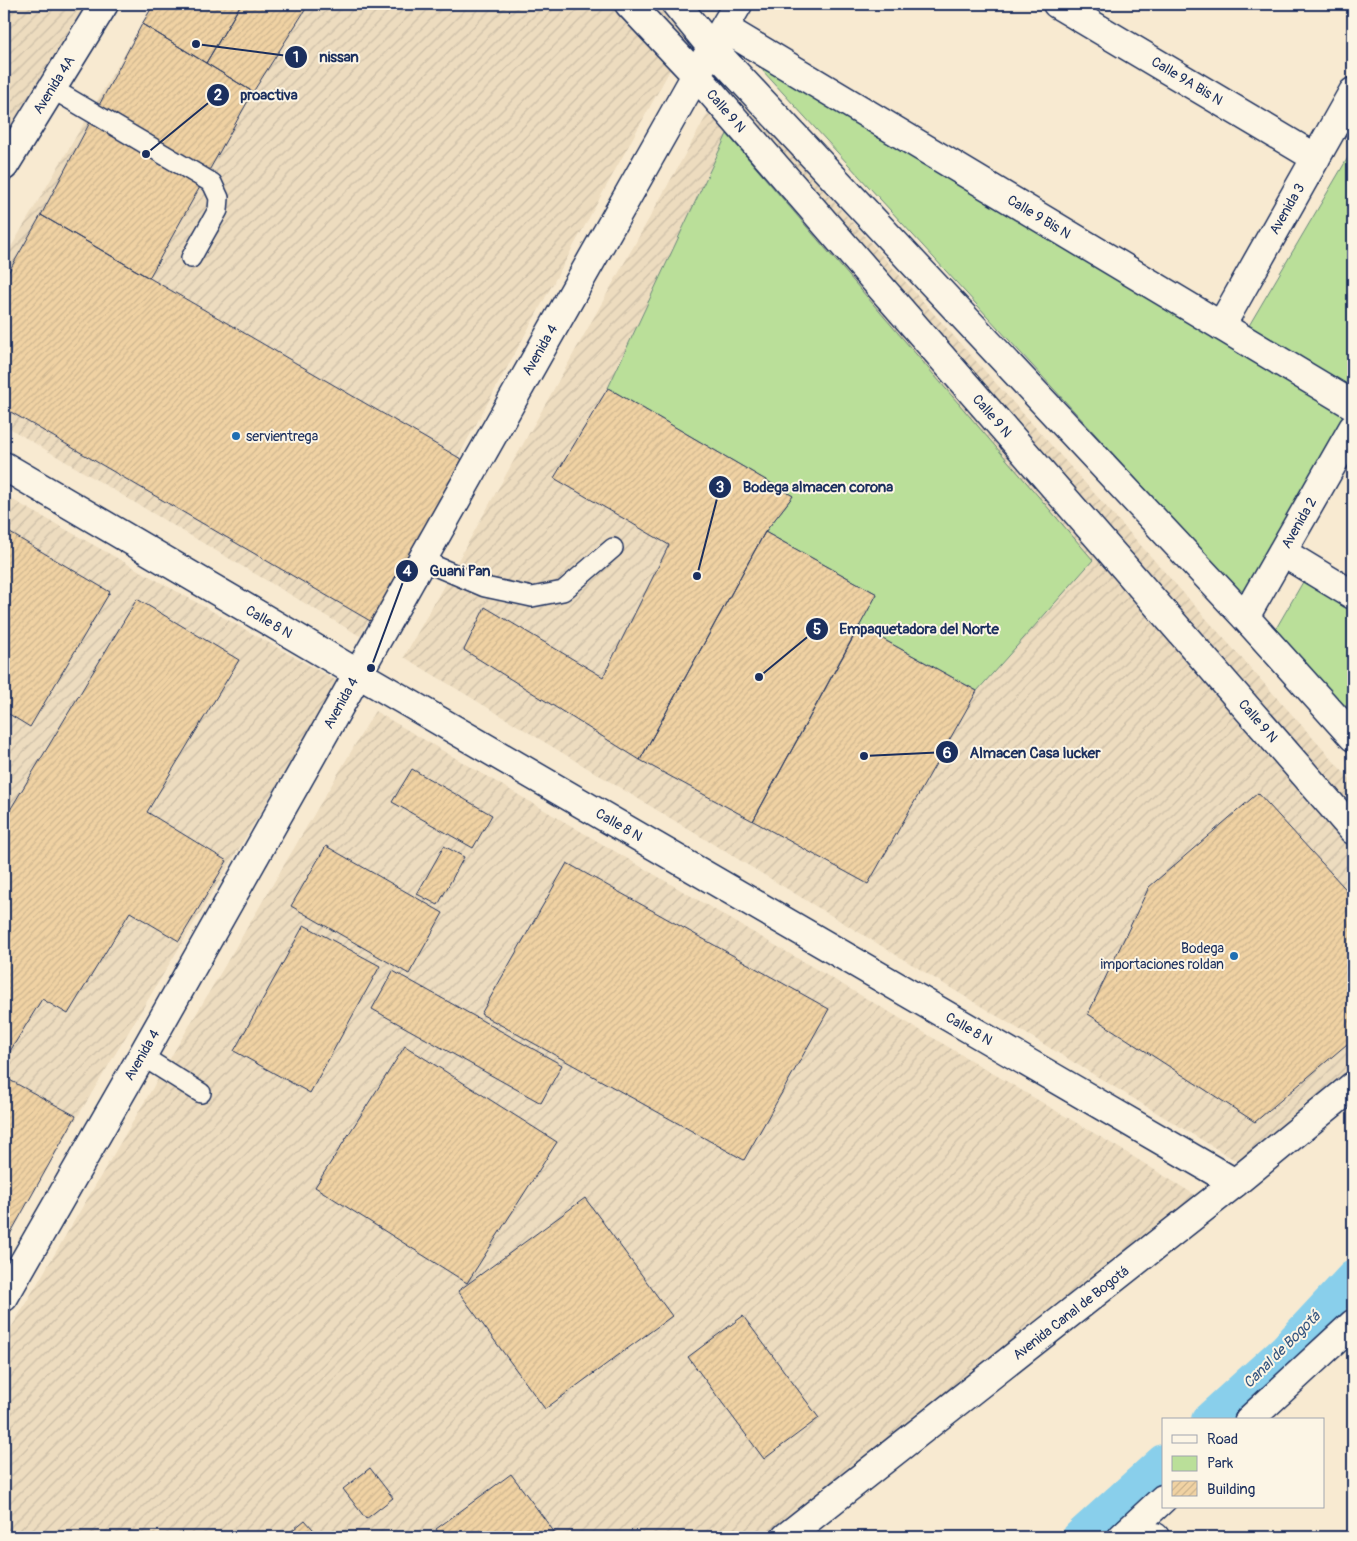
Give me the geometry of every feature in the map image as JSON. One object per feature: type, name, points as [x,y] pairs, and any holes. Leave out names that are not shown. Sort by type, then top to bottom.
[{"type":"street","name":"Avenida 4A","points":[[4,166],[104,4]]},
{"type":"street","name":"Calle 9 N","points":[[629,4],[696,75],[1353,830]]},
{"type":"street","points":[[676,4],[718,38],[1353,737]]},
{"type":"street","name":"Avenida 4","points":[[4,1297],[738,4]]},
{"type":"street","name":"Calle 9A Bis N","points":[[1057,4],[1316,158]]},
{"type":"street","name":"Calle 9 Bis N","points":[[718,38],[1221,326],[1353,405]]},
{"type":"street","name":"Avenida 3","points":[[1221,326],[1353,92]]},
{"type":"street","name":"Avenida 2","points":[[1245,617],[1353,428]]},
{"type":"street","name":"Calle 8 N","points":[[4,466],[1235,1183]]},
{"type":"street","points":[[1282,552],[1353,596]]},
{"type":"street","name":"Avenida Canal de Bogotá","points":[[786,1537],[1235,1183],[1353,1086]]},
{"type":"street","points":[[1252,1418],[1353,1324]]},
{"type":"street","points":[[1126,1534],[1162,1500]]},
{"type":"street","points":[[1126,1534],[1155,1537]]},
{"type":"lane","points":[[51,88],[212,183],[219,198],[218,210],[191,258]]},
{"type":"lane","points":[[421,560],[485,587],[532,597],[563,590],[612,548]]},
{"type":"lane","points":[[142,1056],[201,1092]]},
{"type":"shaded area","points":[[4,4],[105,4],[4,176]]},
{"type":"shaded area","points":[[154,4],[656,4],[687,39],[360,636],[4,425],[4,259]]},
{"type":"shaded area","points":[[726,81],[1353,783],[1353,1094],[1258,1174],[404,657]]},
{"type":"shaded area","points":[[4,495],[339,682],[4,1239]]},
{"type":"shaded area","points":[[375,711],[891,1013],[1195,1195],[771,1537],[4,1537],[4,1340]]},
{"type":"green space","points":[[730,35],[1247,329],[1353,149],[1353,416],[1245,598]]},
{"type":"green space","points":[[727,134],[1093,560],[977,691],[859,626],[877,594],[765,532],[793,496],[608,388]]},
{"type":"green space","points":[[1307,575],[1353,603],[1353,716],[1274,632]]},
{"type":"building","points":[[154,4],[241,4],[206,63],[142,24]]},
{"type":"building","points":[[241,4],[309,4],[253,92],[206,63]]},
{"type":"building","points":[[142,24],[253,92],[149,278],[41,215]]},
{"type":"building","name":"servientrega","points":[[41,215],[468,463],[372,622],[4,408],[4,280]]},
{"type":"building","points":[[608,388],[793,496],[765,532],[640,760],[464,650],[485,607],[603,677],[669,545],[554,478]]},
{"type":"building","points":[[5,530],[110,592],[30,727],[4,711]]},
{"type":"building","points":[[765,532],[877,594],[753,821],[640,760]]},
{"type":"building","points":[[137,599],[239,660],[147,812],[227,861],[179,941],[130,912],[68,1014],[42,999],[4,1061],[4,820]]},
{"type":"building","points":[[859,626],[977,691],[868,884],[753,821]]},
{"type":"building","points":[[412,769],[492,815],[473,848],[392,802]]},
{"type":"building","name":"Bodega importaciones roldan","points":[[1258,793],[1353,897],[1353,1039],[1255,1122],[1088,1014],[1149,887]]},
{"type":"building","points":[[326,846],[443,913],[409,974],[291,906]]},
{"type":"building","points":[[444,846],[464,857],[438,905],[417,894]]},
{"type":"building","points":[[567,863],[829,1009],[744,1160],[481,1014]]},
{"type":"building","points":[[304,925],[380,966],[310,1093],[234,1051]]},
{"type":"building","points":[[393,971],[562,1065],[541,1103],[372,1009]]},
{"type":"building","points":[[405,1046],[557,1142],[467,1283],[315,1187]]},
{"type":"building","points":[[4,1077],[76,1116],[4,1245]]},
{"type":"building","points":[[585,1198],[672,1316],[545,1409],[458,1291]]},
{"type":"building","points":[[743,1316],[819,1418],[764,1459],[688,1357]]},
{"type":"building","points":[[370,1468],[393,1498],[366,1519],[343,1489]]},
{"type":"building","points":[[511,1474],[558,1537],[441,1537],[436,1529]]},
{"type":"building","points":[[305,1520],[320,1537],[284,1537]]},
{"type":"waterway","name":"Canal de Bogotá","points":[[1210,1418],[1285,1350],[1353,1277]]},
{"type":"waterway","name":"Canal de Bogotá","points":[[1079,1537],[1162,1462]]},
{"type":"place","name":"nissan","points":[[196,44]]},
{"type":"place","name":"proactiva","points":[[146,154]]},
{"type":"place","name":"servientrega","points":[[236,436]]},
{"type":"place","name":"Bodega almacen corona","points":[[697,576]]},
{"type":"place","name":"Guani Pan","points":[[371,668]]},
{"type":"place","name":"Empaquetadora del Norte","points":[[759,677]]},
{"type":"place","name":"Almacen Casa lucker","points":[[864,756]]},
{"type":"place","name":"Bodega importaciones roldan","points":[[1234,956]]}]
